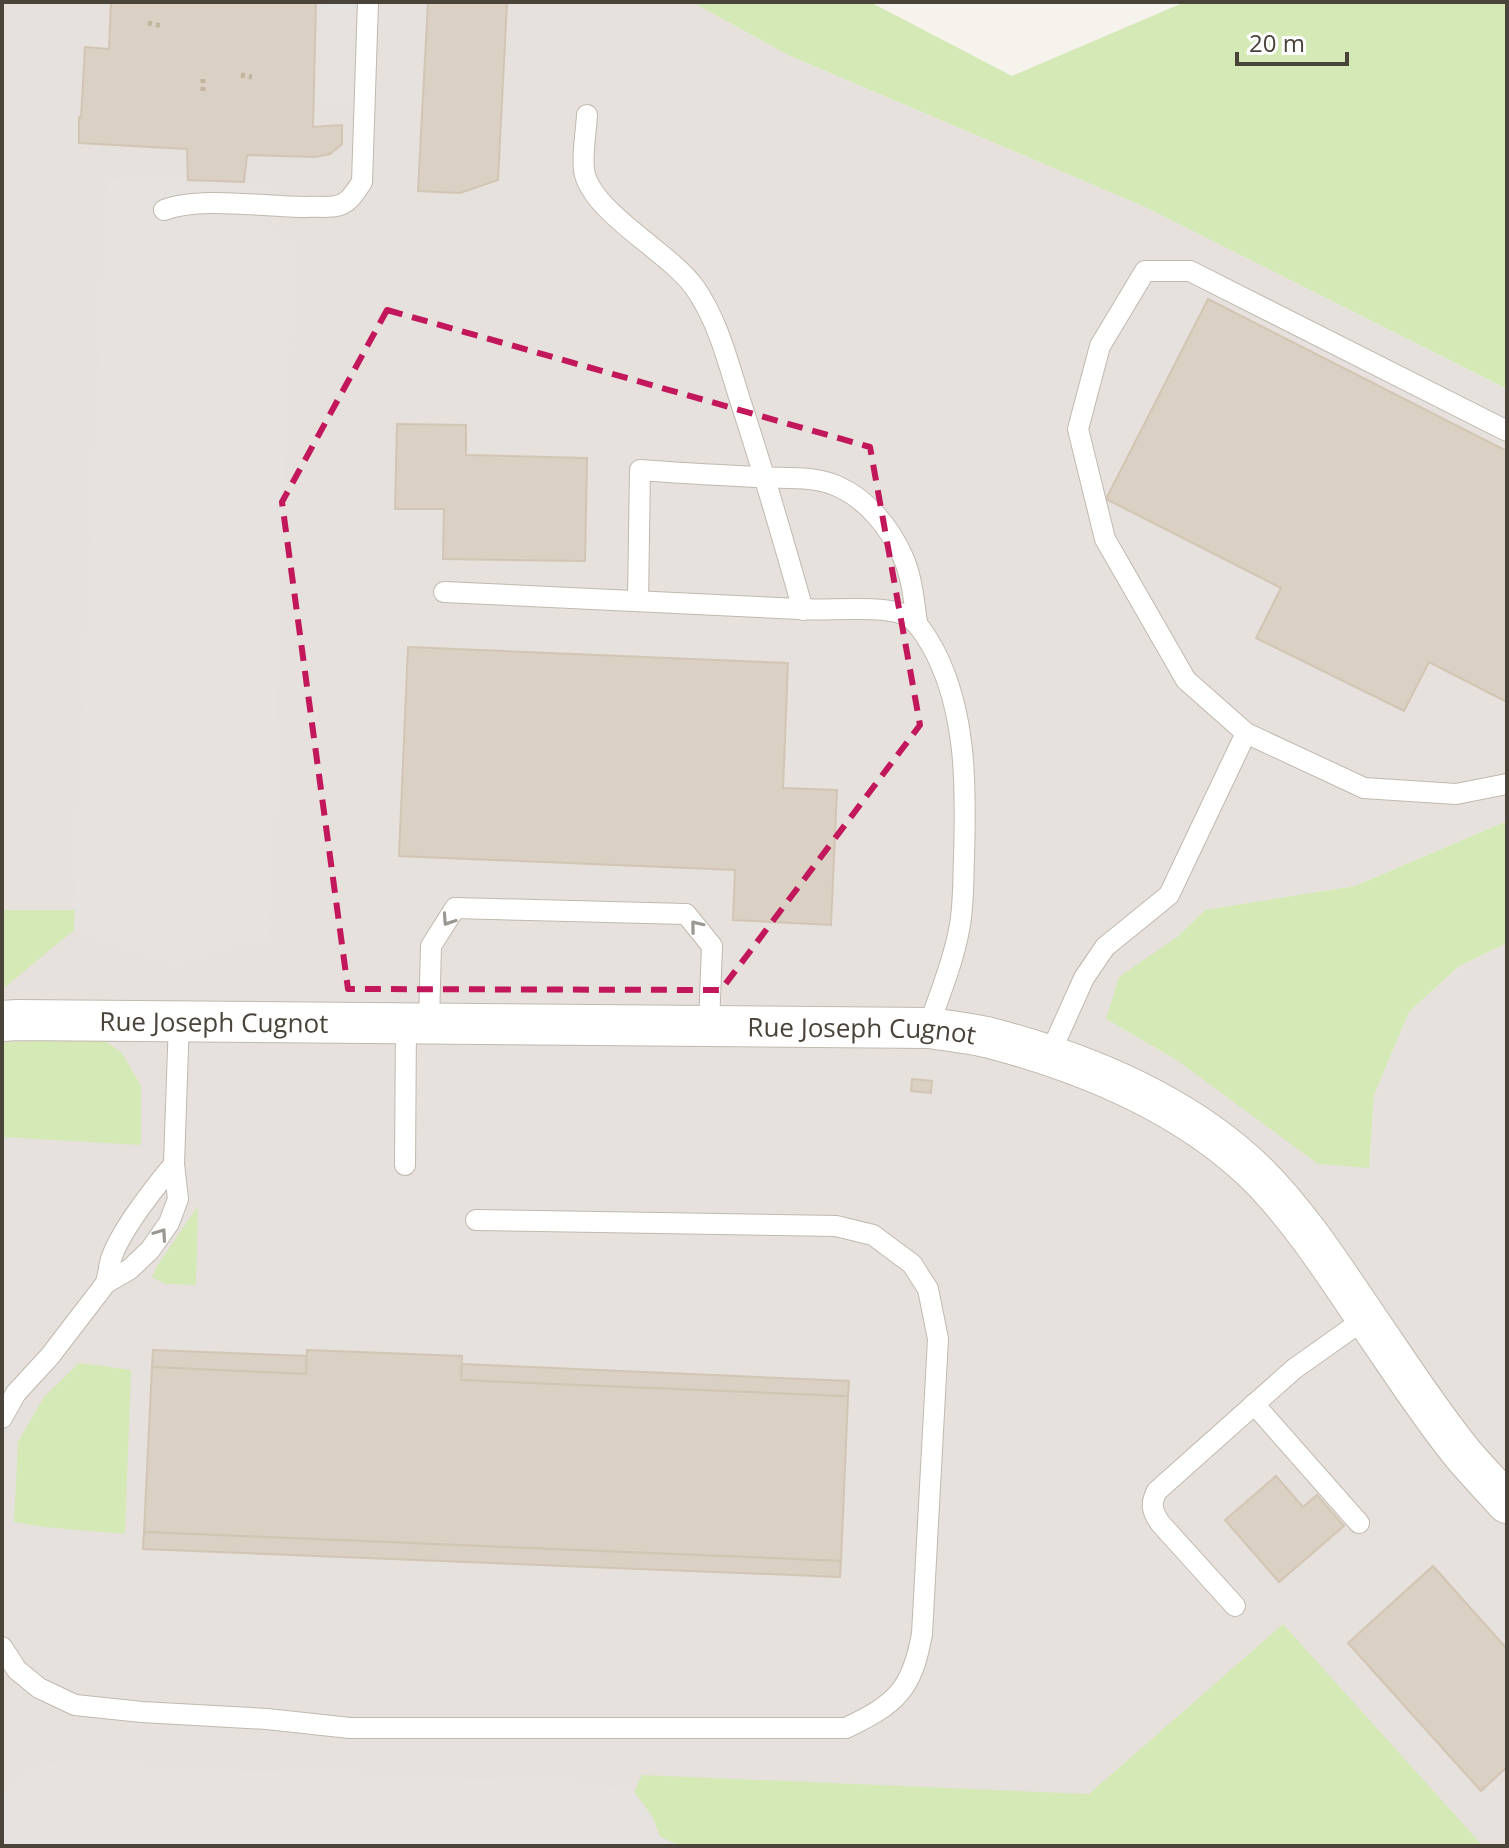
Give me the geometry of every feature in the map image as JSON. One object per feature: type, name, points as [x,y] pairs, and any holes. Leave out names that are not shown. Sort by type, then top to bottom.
[{"type":"street","name":"Rue Joseph Cugnot","points":[[7,1019],[928,1028],[991,1038],[1049,1056],[1099,1073],[1163,1106],[1211,1135],[1257,1174],[1302,1225],[1463,1454],[1507,1503]]},
{"type":"lane","points":[[164,210],[178,204],[201,203],[338,206],[352,197],[362,182],[368,2]]},
{"type":"lane","points":[[587,115],[584,171],[594,191],[608,209],[694,286],[710,313],[765,478],[803,610]]},
{"type":"lane","points":[[1507,431],[1190,271],[1145,271],[1100,346],[1078,429],[1105,539],[1186,680],[1246,733],[1364,788],[1456,794],[1507,784]]},
{"type":"lane","points":[[638,600],[640,470],[808,478],[837,486],[861,501],[884,523],[904,558],[913,590],[917,623]]},
{"type":"lane","points":[[444,592],[803,610],[885,610],[903,614],[917,623],[940,662],[954,701],[963,756],[965,820],[959,929],[928,1028]]},
{"type":"lane","points":[[1049,1056],[1084,978],[1105,947],[1169,895],[1246,733]]},
{"type":"lane","points":[[405,1165],[418,1022],[431,946],[455,908],[686,914],[712,946],[709,1026]]},
{"type":"lane","points":[[2,1418],[16,1393],[50,1356],[106,1283],[130,1269],[150,1250],[169,1223],[178,1199],[174,1164],[179,1020]]},
{"type":"lane","points":[[106,1283],[111,1258],[123,1235],[174,1164]]},
{"type":"lane","points":[[2,1647],[17,1670],[39,1688],[75,1705],[350,1728],[846,1728],[874,1715],[899,1695],[917,1662],[922,1634],[938,1339],[928,1289],[912,1264],[873,1235],[836,1226],[476,1220]]},
{"type":"lane","points":[[1235,1606],[1160,1523],[1153,1512],[1152,1500],[1157,1491],[1294,1369],[1366,1318]]},
{"type":"lane","points":[[1254,1404],[1359,1523]]},
{"type":"path","points":[[148,23],[162,26]]},
{"type":"path","points":[[241,75],[252,77]]},
{"type":"path","points":[[203,79],[203,91]]},
{"type":"highlighted area","points":[[387,310],[870,447],[920,725],[721,990],[348,989],[282,502]]},
{"type":"shaded area","points":[[2,2],[692,2],[788,55],[1145,207],[1507,389],[1507,821],[1355,886],[1205,910],[1177,937],[1106,1019],[1369,1167],[1374,1095],[1409,1012],[1458,967],[1507,943],[1507,1846],[2,1846]]},
{"type":"shaded area","points":[[323,2],[355,2],[350,103],[318,101]]},
{"type":"shaded area","points":[[108,180],[265,186],[266,236],[292,243],[268,940],[222,945],[178,963],[74,930]]},
{"type":"shaded area","points":[[48,1764],[592,1784],[634,1792],[652,1816],[660,1837],[681,1846],[2,1846],[2,1798],[31,1770]]},
{"type":"green space","points":[[692,2],[870,2],[1012,76],[1185,2],[1507,2],[1507,389],[1145,207],[788,55]]},
{"type":"green space","points":[[1507,821],[1507,943],[1458,967],[1409,1012],[1374,1095],[1369,1168],[1318,1164],[1178,1061],[1106,1019],[1119,977],[1177,937],[1205,910],[1355,886]]},
{"type":"green space","points":[[2,910],[75,910],[74,930],[4,988],[2,988]]},
{"type":"green space","points":[[98,1036],[122,1053],[141,1086],[141,1145],[2,1137],[2,1043]]},
{"type":"green space","points":[[198,1206],[196,1285],[165,1284],[152,1277]]},
{"type":"green space","points":[[79,1363],[131,1370],[125,1534],[14,1522],[18,1442],[44,1397]]},
{"type":"green space","points":[[1283,1624],[1483,1846],[681,1846],[660,1837],[652,1816],[634,1792],[642,1775],[1089,1794]]},
{"type":"building","points":[[111,2],[316,2],[313,127],[342,125],[342,144],[330,154],[315,157],[247,155],[244,182],[188,180],[187,149],[79,143],[85,47],[109,49]]},
{"type":"building","points":[[428,2],[507,2],[498,180],[460,193],[418,191]]},
{"type":"building","points":[[1208,299],[1507,451],[1507,702],[1429,662],[1404,711],[1256,638],[1281,588],[1106,499]]},
{"type":"building","points":[[397,424],[466,425],[466,455],[587,458],[585,561],[443,559],[444,509],[395,509]]},
{"type":"building","points":[[408,647],[788,663],[783,788],[837,790],[831,925],[733,920],[735,870],[399,856]]},
{"type":"building","points":[[912,1079],[932,1081],[931,1093],[911,1091]]},
{"type":"building","points":[[153,1350],[307,1356],[306,1374],[152,1367]]},
{"type":"building","points":[[307,1350],[462,1356],[461,1380],[848,1396],[841,1561],[144,1532],[152,1367],[306,1374]]},
{"type":"building","points":[[462,1364],[849,1381],[848,1396],[461,1380]]},
{"type":"building","points":[[1276,1476],[1303,1507],[1317,1495],[1344,1526],[1279,1582],[1225,1520]]},
{"type":"building","points":[[144,1532],[841,1561],[840,1577],[143,1549]]},
{"type":"building","points":[[1433,1566],[1507,1649],[1507,1767],[1481,1791],[1348,1643]]}]
